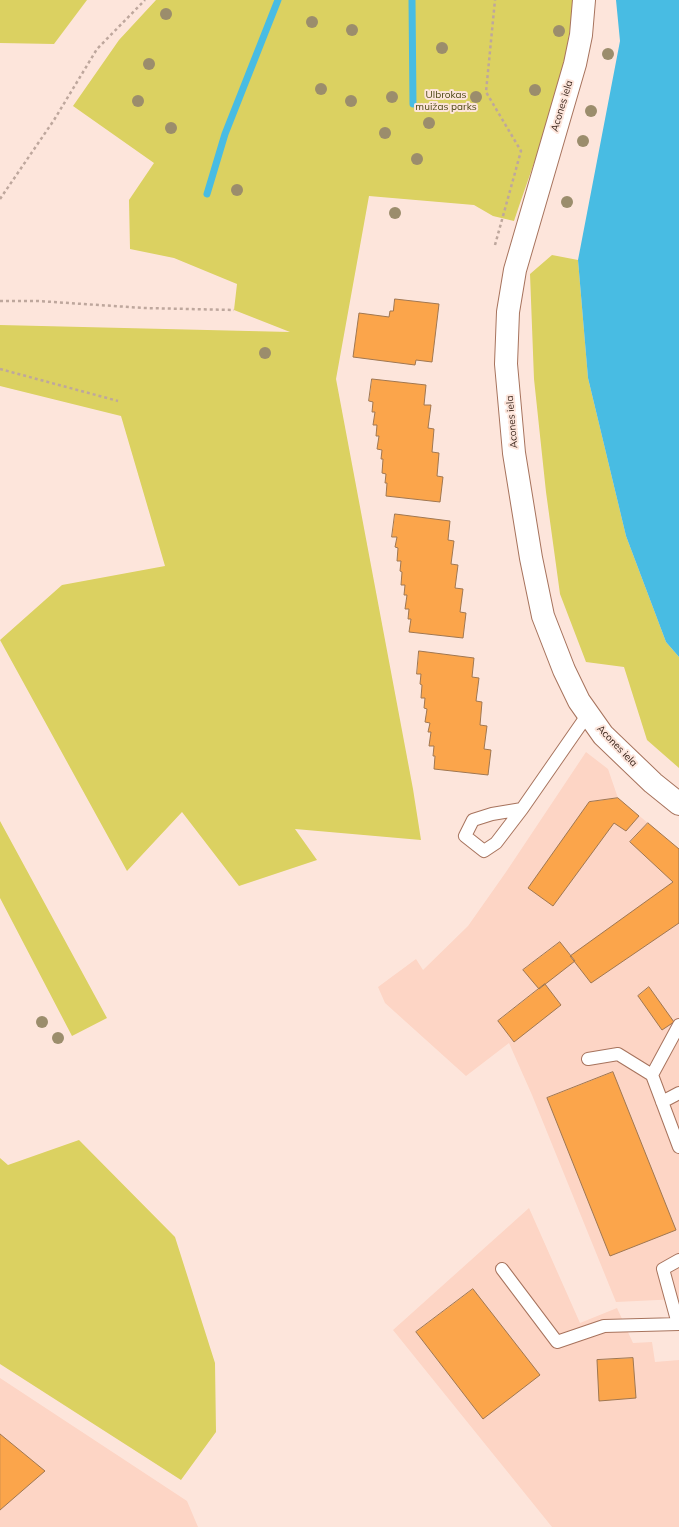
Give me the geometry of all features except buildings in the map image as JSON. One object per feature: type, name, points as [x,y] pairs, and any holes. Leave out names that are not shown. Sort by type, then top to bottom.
[{"type":"street","name":"Acones iela","points":[[584,0],[581,35],[575,64],[515,270],[508,312],[506,364],[512,412],[514,453],[531,558],[543,616],[564,670],[579,701],[603,735],[653,783],[679,804]]},
{"type":"lane","points":[[522,808],[588,714]]},
{"type":"lane","points":[[652,1075],[679,1025]]},
{"type":"lane","points":[[588,1059],[618,1054],[652,1075],[679,1147]]},
{"type":"lane","points":[[662,1102],[679,1093]]},
{"type":"lane","points":[[502,1269],[557,1342],[604,1326],[679,1324],[663,1269],[679,1260]]},
{"type":"path","points":[[0,199],[54,120],[97,49],[145,0]]},
{"type":"path","points":[[495,0],[486,92],[521,151],[495,245]]},
{"type":"path","points":[[0,301],[38,301],[144,308],[234,310]]},
{"type":"path","points":[[0,369],[118,401]]},
{"type":"shaded area","points":[[586,752],[608,769],[618,798],[679,849],[679,1299],[616,1302],[532,1095],[509,1043],[466,1076],[385,1003],[378,987],[416,959],[423,970],[468,926]]},
{"type":"shaded area","points":[[529,1208],[580,1323],[617,1308],[633,1343],[652,1342],[655,1362],[679,1360],[679,1527],[552,1527],[393,1330]]},
{"type":"shaded area","points":[[0,1378],[187,1501],[198,1527],[0,1527]]},
{"type":"green space","points":[[0,0],[87,0],[54,44],[0,43]]},
{"type":"green space","name":"Ulbrokas muižas parks","points":[[156,0],[573,0],[565,57],[551,112],[514,221],[493,216],[474,205],[369,196],[336,379],[413,789],[421,840],[295,829],[317,860],[239,886],[182,812],[127,871],[0,640],[62,585],[165,566],[121,416],[0,386],[0,325],[290,332],[234,310],[237,284],[174,258],[130,249],[129,200],[154,163],[73,106],[119,40]]},
{"type":"green space","points":[[552,255],[578,260],[588,378],[626,536],[666,642],[679,657],[679,768],[647,740],[624,667],[586,662],[560,594],[546,492],[534,379],[530,274]]},
{"type":"green space","points":[[0,821],[107,1018],[72,1036],[0,898]]},
{"type":"green space","points":[[79,1140],[175,1237],[215,1363],[216,1432],[181,1480],[0,1364],[0,1158],[8,1165]]},
{"type":"water","points":[[616,0],[679,0],[679,657],[666,642],[626,536],[588,378],[578,260],[620,41]]},
{"type":"waterway","points":[[207,194],[225,134],[278,0]]},
{"type":"waterway","points":[[412,0],[413,104]]}]
